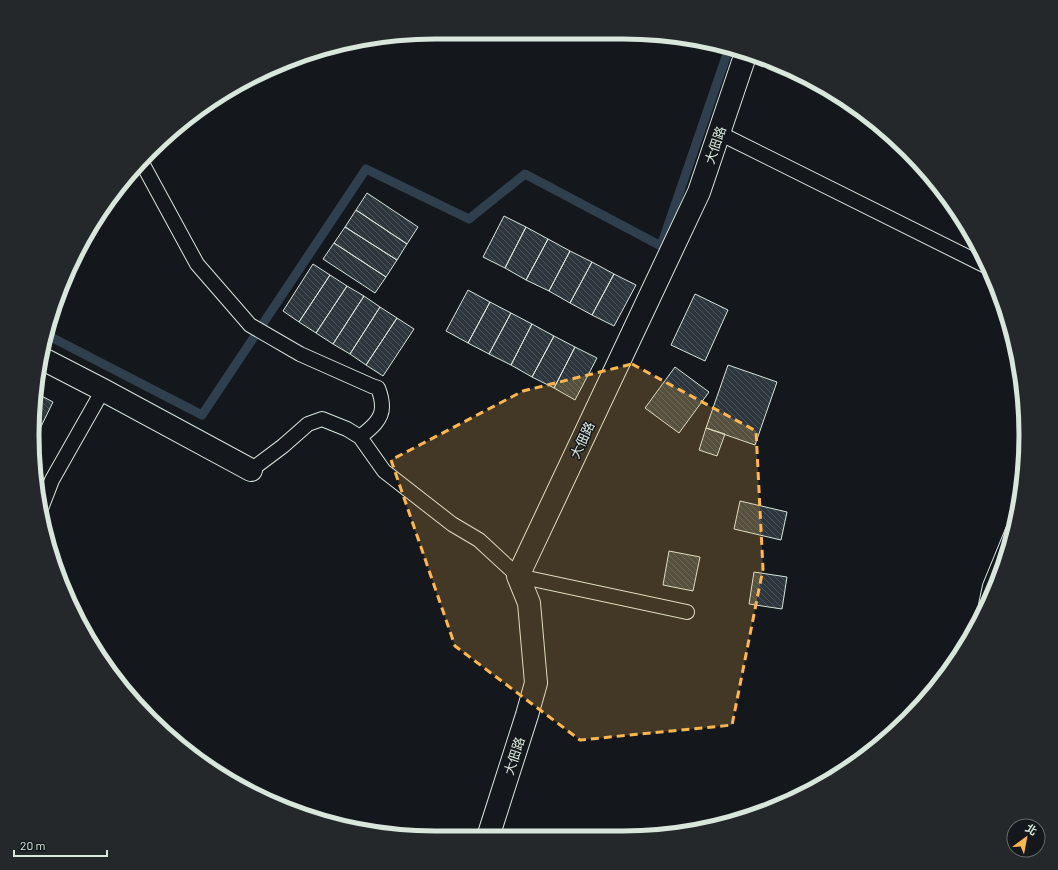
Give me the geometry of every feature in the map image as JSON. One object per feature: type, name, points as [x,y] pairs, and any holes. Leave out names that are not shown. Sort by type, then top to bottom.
[{"type":"street","name":"大佃路","points":[[490,831],[528,715],[536,683],[529,603],[518,576],[699,192],[744,58]]},
{"type":"street","points":[[46,361],[251,470]]},
{"type":"lane","points":[[719,133],[979,263]]},
{"type":"lane","points":[[144,167],[197,264],[250,325],[300,354],[378,388],[382,407],[379,418],[372,428],[360,437]]},
{"type":"lane","points":[[44,499],[52,480],[103,390]]},
{"type":"lane","points":[[251,470],[284,446],[308,424],[322,419],[347,429],[360,437],[384,471],[452,524],[479,540],[518,576],[687,612]]},
{"type":"highlighted area","points":[[632,364],[756,431],[763,569],[732,725],[580,740],[455,646],[391,460],[523,391]]},
{"type":"building","points":[[367,193],[418,227],[407,244],[356,210]]},
{"type":"building","points":[[356,210],[407,244],[397,260],[345,227]]},
{"type":"building","points":[[504,216],[526,227],[505,268],[483,257]]},
{"type":"building","points":[[345,227],[397,260],[386,277],[334,243]]},
{"type":"building","points":[[526,227],[548,239],[526,280],[505,268]]},
{"type":"building","points":[[548,239],[570,251],[549,291],[526,280]]},
{"type":"building","points":[[334,243],[386,277],[375,293],[323,259]]},
{"type":"building","points":[[570,251],[592,262],[570,303],[549,291]]},
{"type":"building","points":[[592,262],[614,274],[592,315],[570,303]]},
{"type":"building","points":[[313,264],[330,275],[299,322],[283,311]]},
{"type":"building","points":[[614,274],[636,285],[614,326],[592,315]]},
{"type":"building","points":[[330,275],[347,286],[316,333],[299,322]]},
{"type":"building","points":[[347,286],[364,296],[333,344],[316,333]]},
{"type":"building","points":[[468,290],[490,302],[468,343],[446,331]]},
{"type":"building","points":[[695,294],[728,310],[705,361],[671,345]]},
{"type":"building","points":[[364,296],[380,307],[350,354],[333,344]]},
{"type":"building","points":[[490,302],[511,313],[489,354],[468,343]]},
{"type":"building","points":[[380,307],[397,318],[366,365],[350,354]]},
{"type":"building","points":[[511,313],[532,324],[511,365],[489,354]]},
{"type":"building","points":[[397,318],[414,329],[383,376],[366,365]]},
{"type":"building","points":[[532,324],[554,336],[532,377],[511,365]]},
{"type":"building","points":[[554,336],[575,347],[554,388],[532,377]]},
{"type":"building","points":[[575,347],[597,358],[575,400],[554,388]]},
{"type":"building","points":[[728,365],[777,382],[755,445],[706,428]]},
{"type":"building","points":[[675,367],[709,392],[679,433],[645,408]]},
{"type":"building","points":[[41,396],[53,402],[39,430]]},
{"type":"building","points":[[706,428],[725,434],[717,456],[699,450]]},
{"type":"building","points":[[740,501],[787,512],[781,540],[734,529]]},
{"type":"building","points":[[669,551],[700,557],[693,591],[663,585]]},
{"type":"building","points":[[754,572],[787,577],[782,609],[749,604]]},
{"type":"waterway","points":[[51,337],[202,415],[366,169],[469,219],[525,174],[661,246],[727,53]]}]
